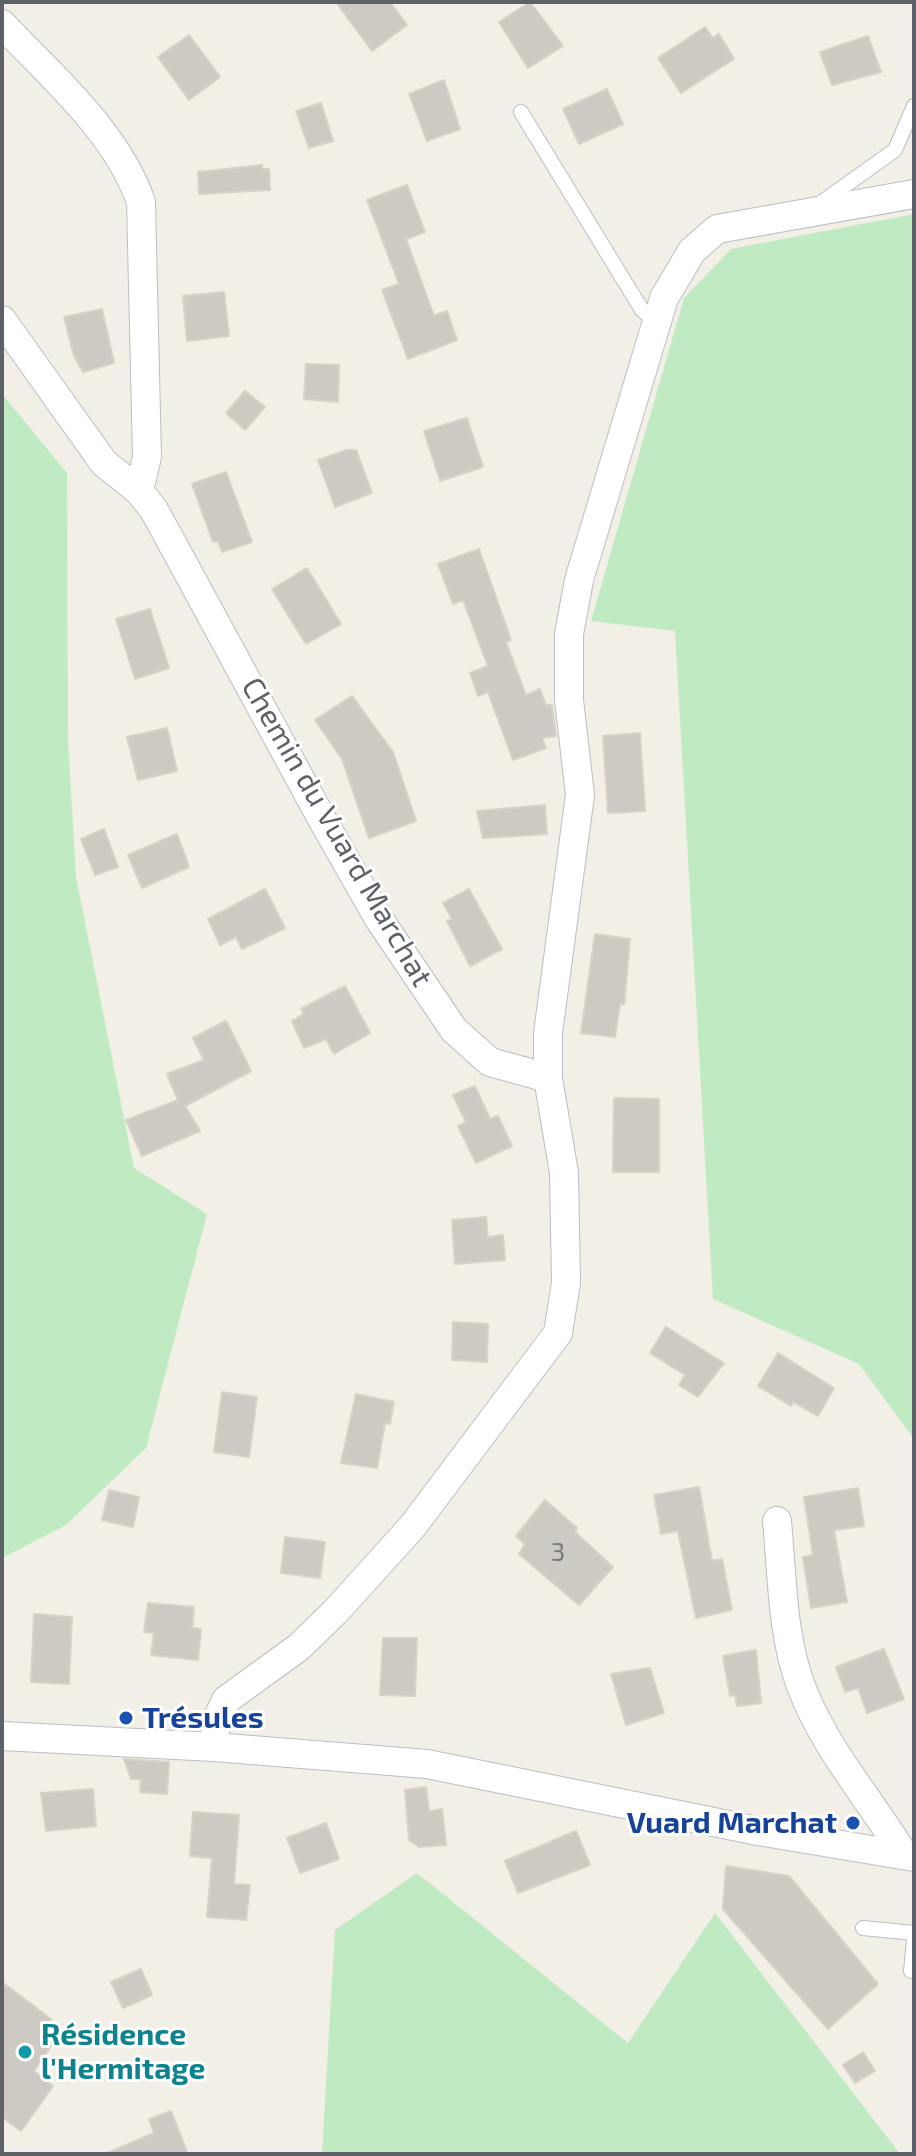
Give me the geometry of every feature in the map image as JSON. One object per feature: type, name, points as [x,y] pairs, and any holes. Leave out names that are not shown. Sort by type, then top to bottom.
[{"type":"street","points":[[2,24],[105,135],[129,168],[141,202],[147,457],[139,491]]},
{"type":"street","points":[[214,1747],[219,1710],[226,1700],[299,1647],[412,1527],[558,1333],[566,1283],[564,1173],[548,1078],[548,1033],[580,795],[569,700],[569,634],[590,540],[664,298],[692,251],[717,229],[914,194]]},
{"type":"street","name":"Chemin du Vuard Marchat","points":[[2,320],[104,463],[139,491],[170,535],[379,919],[454,1030],[490,1062],[548,1078]]},
{"type":"street","points":[[777,1521],[788,1626],[799,1683],[815,1719],[909,1856]]},
{"type":"street","points":[[2,1736],[214,1747],[456,1768],[676,1815],[909,1856]]},
{"type":"lane","points":[[804,215],[895,150],[914,106]]},
{"type":"lane","points":[[521,112],[642,310],[657,325]]},
{"type":"lane","points":[[863,1928],[914,1933]]},
{"type":"lane","points":[[911,1971],[914,1940]]},
{"type":"green space","points":[[914,214],[914,1439],[859,1364],[713,1299],[675,631],[591,621],[684,298],[731,249]]},
{"type":"green space","points":[[2,394],[67,473],[68,741],[76,877],[134,1168],[207,1214],[146,1448],[66,1525],[2,1558]]},
{"type":"green space","points":[[417,1873],[628,2043],[715,1913],[900,2154],[322,2154],[335,1930]]},
{"type":"building","points":[[336,2],[390,2],[407,25],[372,51]]},
{"type":"building","points":[[530,2],[563,46],[528,68],[499,22]]},
{"type":"building","points":[[705,27],[713,38],[719,34],[734,59],[681,93],[658,58]]},
{"type":"building","points":[[189,35],[220,77],[189,100],[158,57]]},
{"type":"building","points":[[868,36],[881,72],[832,85],[820,52]]},
{"type":"building","points":[[444,80],[460,129],[427,141],[409,94]]},
{"type":"building","points":[[607,89],[623,124],[579,144],[563,109]]},
{"type":"building","points":[[321,103],[333,141],[309,148],[296,111]]},
{"type":"building","points":[[262,165],[262,169],[269,169],[270,190],[199,194],[198,172]]},
{"type":"building","points":[[407,185],[425,232],[406,239],[434,316],[447,311],[457,340],[408,359],[382,290],[399,284],[367,200]]},
{"type":"building","points":[[224,292],[229,336],[187,341],[183,296]]},
{"type":"building","points":[[102,309],[114,363],[83,372],[74,356],[64,317]]},
{"type":"building","points":[[306,364],[339,365],[338,402],[304,399]]},
{"type":"building","points":[[245,391],[265,407],[245,430],[226,413]]},
{"type":"building","points":[[467,418],[483,467],[440,481],[424,431]]},
{"type":"building","points":[[356,450],[372,493],[335,507],[318,460]]},
{"type":"building","points":[[226,472],[252,542],[222,552],[218,541],[213,542],[192,484]]},
{"type":"building","points":[[479,549],[511,640],[506,642],[526,695],[540,689],[546,705],[552,705],[556,736],[542,738],[546,748],[513,760],[488,692],[478,696],[470,673],[488,666],[463,600],[453,604],[438,564]]},
{"type":"building","points":[[307,568],[341,624],[306,644],[272,589]]},
{"type":"building","points":[[150,609],[169,668],[135,679],[116,619]]},
{"type":"building","points":[[352,696],[393,752],[416,821],[369,838],[342,759],[315,720]]},
{"type":"building","points":[[167,728],[177,771],[138,780],[127,737]]},
{"type":"building","points":[[640,733],[645,811],[608,813],[603,736]]},
{"type":"building","points":[[545,805],[547,834],[483,838],[477,811]]},
{"type":"building","points":[[104,829],[118,867],[95,875],[81,839]]},
{"type":"building","points":[[177,834],[189,867],[142,888],[128,855]]},
{"type":"building","points":[[265,889],[285,928],[242,949],[236,937],[220,945],[208,919]]},
{"type":"building","points":[[469,889],[502,949],[470,966],[447,921],[452,919],[443,903]]},
{"type":"building","points":[[595,934],[630,939],[624,1004],[620,1004],[615,1037],[581,1033]]},
{"type":"building","points":[[345,986],[370,1033],[334,1054],[326,1039],[304,1048],[292,1021],[304,1014],[301,1009]]},
{"type":"building","points":[[226,1021],[251,1071],[185,1106],[200,1131],[142,1156],[126,1120],[178,1100],[167,1074],[204,1060],[193,1038]]},
{"type":"building","points":[[475,1086],[490,1119],[498,1116],[512,1146],[476,1163],[458,1126],[466,1122],[453,1095]]},
{"type":"building","points":[[614,1098],[659,1099],[659,1172],[613,1172]]},
{"type":"building","points":[[486,1217],[488,1237],[503,1235],[505,1260],[455,1264],[452,1220]]},
{"type":"building","points":[[453,1322],[488,1324],[487,1362],[452,1360]]},
{"type":"building","points":[[666,1327],[724,1363],[698,1397],[679,1385],[685,1375],[650,1353]]},
{"type":"building","points":[[778,1353],[834,1388],[818,1416],[793,1402],[791,1406],[758,1386]]},
{"type":"building","points":[[222,1392],[257,1397],[249,1457],[214,1452]]},
{"type":"building","points":[[356,1394],[394,1402],[390,1424],[385,1423],[377,1468],[341,1463]]},
{"type":"building","points":[[699,1487],[712,1561],[722,1559],[732,1610],[696,1618],[678,1531],[661,1534],[654,1495]]},
{"type":"building","points":[[858,1488],[864,1526],[834,1530],[847,1602],[811,1608],[803,1557],[813,1555],[804,1497]]},
{"type":"building","points":[[109,1490],[139,1497],[133,1527],[102,1520]]},
{"type":"building","points":[[545,1500],[577,1528],[575,1532],[613,1567],[579,1605],[519,1554],[525,1544],[516,1536]]},
{"type":"building","points":[[285,1537],[325,1542],[320,1578],[281,1573]]},
{"type":"building","points":[[148,1603],[194,1607],[192,1628],[201,1629],[198,1660],[151,1655],[154,1633],[144,1632]]},
{"type":"building","points":[[34,1614],[72,1617],[69,1684],[31,1682]]},
{"type":"building","points":[[383,1638],[417,1638],[415,1696],[380,1695]]},
{"type":"building","points":[[884,1649],[904,1699],[867,1713],[858,1688],[845,1692],[836,1667]]},
{"type":"building","points":[[756,1650],[761,1703],[737,1706],[735,1695],[730,1696],[723,1656]]},
{"type":"building","points":[[650,1668],[664,1713],[626,1725],[611,1674]]},
{"type":"building","points":[[124,1759],[169,1762],[167,1794],[140,1792],[141,1779],[131,1779]]},
{"type":"building","points":[[426,1787],[429,1811],[442,1809],[446,1845],[419,1847],[409,1840],[405,1790]]},
{"type":"building","points":[[93,1789],[96,1826],[46,1831],[41,1793]]},
{"type":"building","points":[[193,1812],[239,1815],[234,1884],[250,1885],[246,1920],[207,1917],[212,1858],[190,1856]]},
{"type":"building","points":[[326,1823],[339,1859],[300,1873],[287,1838]]},
{"type":"building","points":[[576,1831],[590,1865],[518,1893],[505,1861]]},
{"type":"building","points":[[726,1866],[789,1876],[878,1984],[828,2029],[723,1909]]},
{"type":"building","points":[[141,1969],[152,1995],[123,2008],[111,1982]]},
{"type":"building","name":"Résidence l'Hermitage","points":[[2,1982],[51,2019],[51,2027],[60,2033],[34,2071],[53,2086],[21,2131],[2,2117]]},
{"type":"building","points":[[863,2052],[875,2071],[855,2083],[843,2065]]},
{"type":"building","points":[[171,2111],[188,2154],[105,2154],[154,2133],[149,2119]]},
{"type":"place","name":"Trésules","points":[[126,1718]]},
{"type":"place","name":"Vuard Marchat","points":[[853,1823]]},
{"type":"place","name":"Résidence l'Hermitage","points":[[25,2052]]}]
